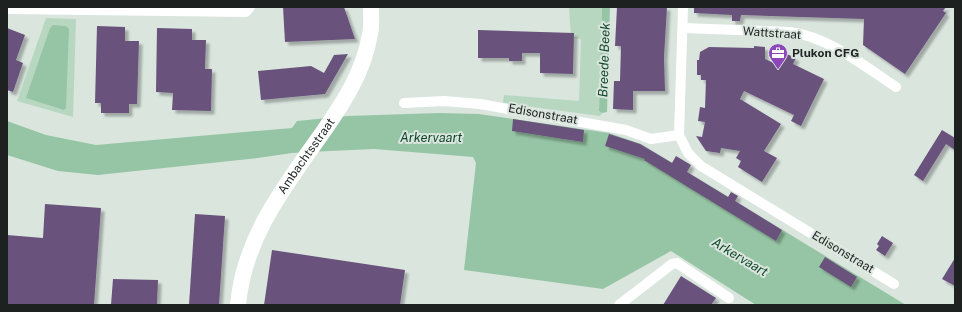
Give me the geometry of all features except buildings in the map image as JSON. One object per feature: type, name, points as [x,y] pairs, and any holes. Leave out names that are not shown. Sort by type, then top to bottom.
[{"type":"main road","name":"Ambachtsstraat","points":[[238,305],[246,263],[261,225],[351,90],[359,73],[370,34],[371,7]]},
{"type":"street","points":[[7,9],[60,8],[246,12],[250,7]]},
{"type":"street","name":"Edisonstraat","points":[[683,7],[679,135],[688,153],[698,164],[894,284]]},
{"type":"street","name":"Wattstraat","points":[[683,28],[790,32],[804,34],[831,46],[896,87]]},
{"type":"street","name":"Edisonstraat","points":[[404,103],[444,102],[480,104],[626,130],[650,139],[679,135]]},
{"type":"street","points":[[619,305],[672,264],[677,263],[730,298]]},
{"type":"shaded area","points":[[569,7],[602,7],[599,111],[602,113],[600,116],[503,103],[504,95],[579,101],[581,39],[571,38]]},
{"type":"shaded area","points":[[46,18],[76,19],[73,117],[17,101]]},
{"type":"water","name":"Breede Beek","points":[[602,7],[610,7],[607,112],[602,113],[599,111]]},
{"type":"water","points":[[53,25],[66,26],[69,29],[66,108],[64,110],[26,98],[50,28]]},
{"type":"water","name":"Arkervaart","points":[[439,113],[479,114],[609,133],[641,144],[906,305],[756,305],[671,251],[603,289],[464,270],[476,163],[473,157],[374,149],[330,151],[292,153],[98,175],[58,171],[7,155],[7,121],[46,135],[96,145],[292,128],[297,121],[347,116]]},
{"type":"place","name":"Plukon CFG","points":[[778,70]]}]
